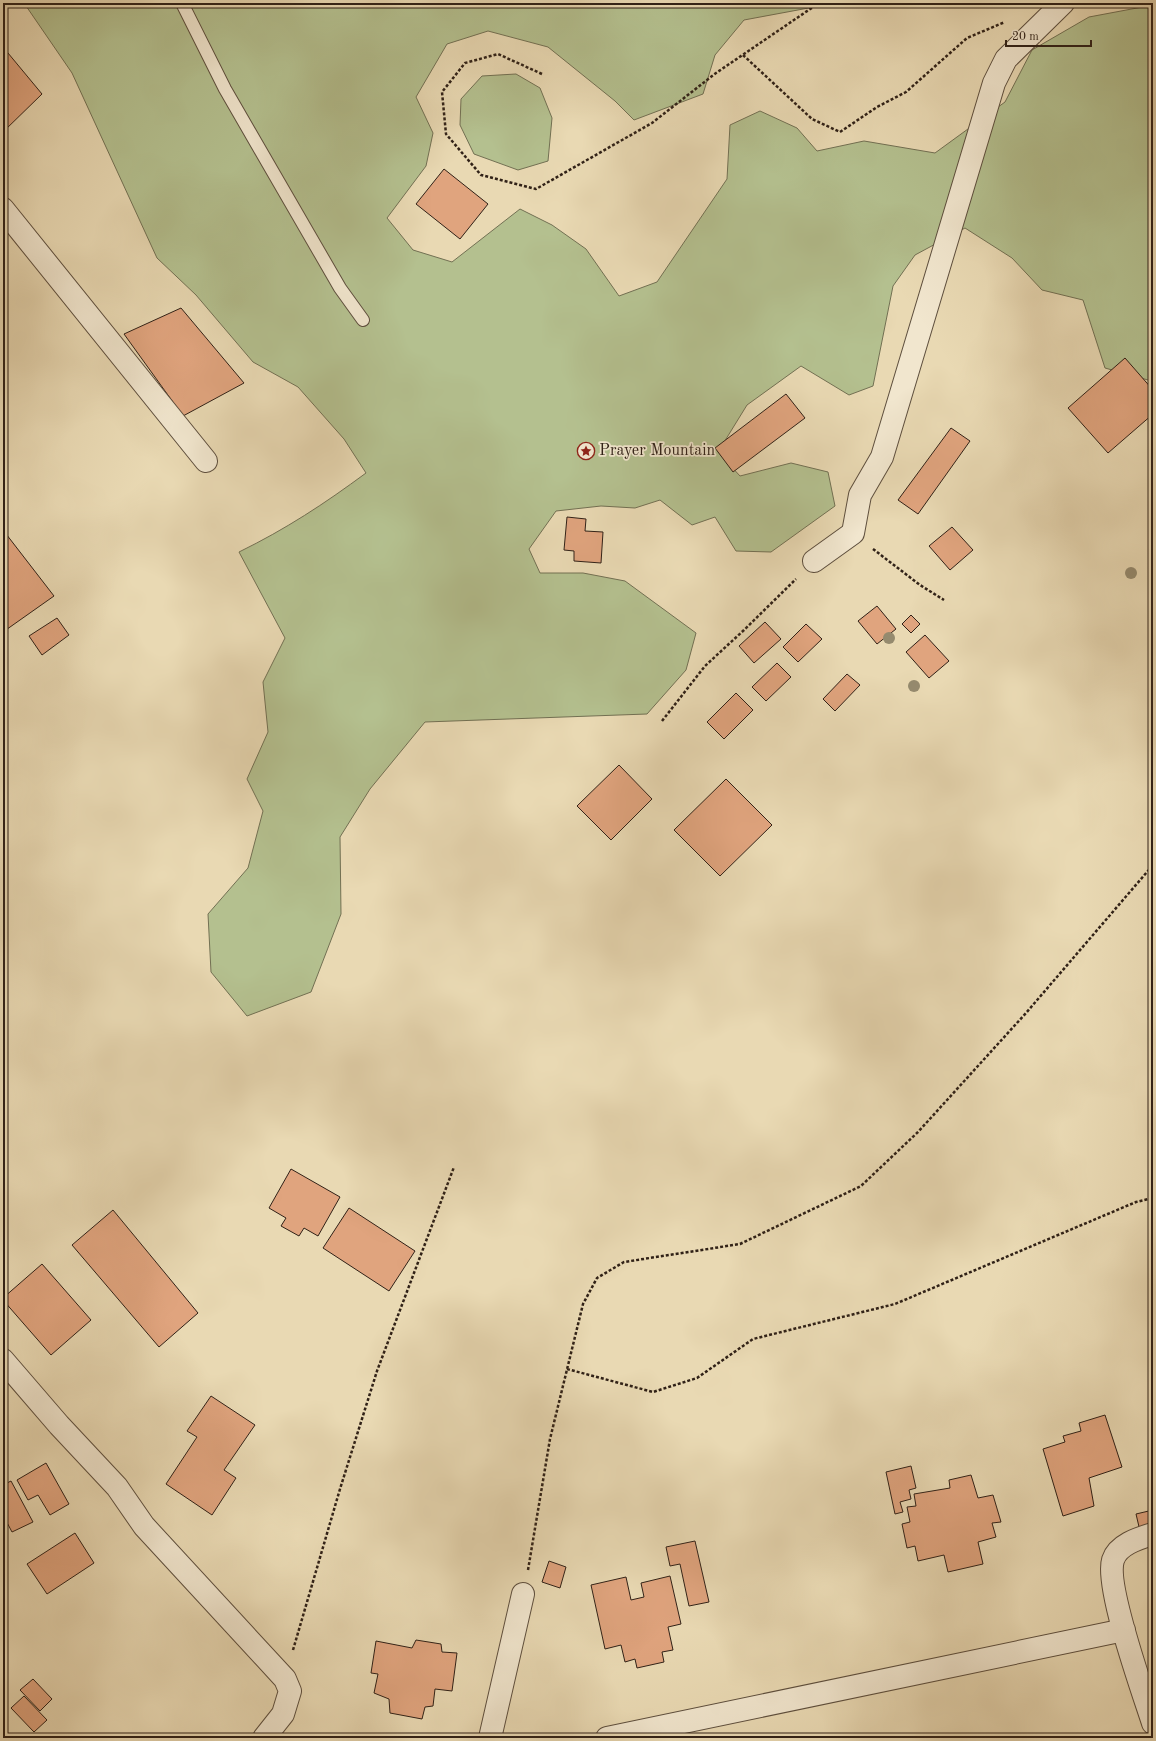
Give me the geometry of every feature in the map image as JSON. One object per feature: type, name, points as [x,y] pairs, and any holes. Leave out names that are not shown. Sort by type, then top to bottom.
[{"type":"street","points":[[814,561],[853,533],[860,495],[882,457],[994,83],[1006,59],[1063,3]]},
{"type":"street","points":[[3,209],[206,461]]},
{"type":"street","points":[[3,1360],[59,1425],[117,1487],[144,1526],[285,1679],[290,1691],[283,1714],[264,1738]]},
{"type":"street","points":[[1153,1534],[1130,1543],[1121,1549],[1113,1559],[1111,1574],[1124,1630],[1153,1723]]},
{"type":"street","points":[[490,1738],[523,1594]]},
{"type":"street","points":[[607,1738],[1124,1630]]},
{"type":"lane","points":[[182,3],[225,89],[340,288],[363,320]]},
{"type":"path","points":[[542,74],[498,54],[465,63],[442,92],[446,134],[481,175],[536,189],[652,123],[716,73],[819,3]]},
{"type":"path","points":[[743,55],[812,119],[840,132],[877,107],[906,92],[967,38],[1010,20]]},
{"type":"path","points":[[853,533],[920,585],[944,600]]},
{"type":"path","points":[[662,721],[705,666],[814,561]]},
{"type":"path","points":[[523,1594],[550,1439],[583,1304],[597,1278],[624,1262],[740,1244],[861,1186],[918,1132],[1026,1013],[1153,865]]},
{"type":"path","points":[[285,1679],[340,1489],[377,1371],[454,1167]]},
{"type":"path","points":[[567,1369],[653,1392],[697,1378],[753,1339],[895,1304],[1136,1202],[1153,1198]]},
{"type":"green space","points":[[24,3],[815,3],[814,7],[744,20],[715,55],[703,94],[634,120],[615,101],[548,47],[488,31],[447,44],[416,97],[433,133],[426,166],[387,218],[413,250],[452,262],[520,209],[552,225],[586,249],[619,296],[657,282],[727,179],[730,125],[760,111],[797,128],[817,151],[864,141],[935,153],[1005,102],[1032,50],[1089,17],[1153,5],[1153,376],[1148,380],[1105,368],[1083,300],[1042,290],[1012,258],[965,228],[915,255],[893,286],[873,386],[849,395],[801,366],[747,405],[718,452],[740,476],[791,463],[828,472],[835,506],[771,552],[736,551],[715,517],[692,525],[660,500],[635,508],[601,506],[556,511],[529,549],[540,573],[583,573],[625,581],[696,633],[686,670],[647,714],[425,722],[370,789],[340,837],[341,914],[311,992],[247,1016],[211,972],[208,914],[248,868],[263,811],[247,779],[268,732],[263,682],[285,638],[239,552],[304,516],[366,473],[344,439],[298,387],[253,362],[196,295],[157,258],[72,73]]},
{"type":"green space","points":[[516,74],[540,88],[552,118],[548,161],[518,170],[474,154],[460,125],[461,99],[482,76]]},
{"type":"building","points":[[3,47],[42,94],[3,132]]},
{"type":"building","points":[[444,169],[488,204],[460,239],[416,204]]},
{"type":"building","points":[[181,308],[244,383],[183,416],[124,334]]},
{"type":"building","points":[[1125,358],[1153,390],[1153,414],[1108,453],[1068,408]]},
{"type":"building","points":[[786,394],[805,418],[733,472],[715,448]]},
{"type":"building","points":[[951,428],[970,441],[918,514],[898,500]]},
{"type":"building","points":[[567,517],[586,519],[585,531],[603,532],[601,563],[574,561],[574,551],[564,550]]},
{"type":"building","points":[[952,527],[973,550],[950,570],[929,546]]},
{"type":"building","points":[[3,530],[54,596],[3,632]]},
{"type":"building","points":[[877,606],[896,629],[877,644],[858,621]]},
{"type":"building","points":[[911,615],[920,624],[911,633],[902,624]]},
{"type":"building","points":[[57,618],[69,635],[42,655],[29,636]]},
{"type":"building","points":[[765,622],[781,639],[754,663],[739,646]]},
{"type":"building","points":[[806,624],[822,639],[798,662],[783,647]]},
{"type":"building","points":[[925,635],[949,661],[929,678],[906,652]]},
{"type":"building","points":[[777,663],[791,677],[766,701],[752,687]]},
{"type":"building","points":[[847,674],[860,685],[835,711],[823,699]]},
{"type":"building","points":[[736,693],[753,710],[724,739],[707,722]]},
{"type":"building","points":[[619,765],[652,799],[611,840],[577,806]]},
{"type":"building","points":[[726,779],[772,825],[720,876],[674,830]]},
{"type":"building","points":[[291,1169],[340,1197],[318,1236],[304,1228],[299,1236],[281,1226],[286,1218],[269,1208]]},
{"type":"building","points":[[349,1208],[415,1251],[389,1291],[323,1248]]},
{"type":"building","points":[[113,1210],[198,1313],[159,1347],[72,1245]]},
{"type":"building","points":[[42,1264],[91,1320],[51,1355],[3,1300],[3,1298]]},
{"type":"building","points":[[211,1396],[255,1425],[224,1470],[236,1478],[212,1515],[166,1484],[197,1437],[187,1431]]},
{"type":"building","points":[[1105,1415],[1122,1467],[1089,1478],[1094,1506],[1063,1516],[1043,1449],[1065,1442],[1063,1436],[1081,1431],[1079,1423]]},
{"type":"building","points":[[46,1463],[69,1504],[50,1515],[38,1495],[28,1500],[17,1480]]},
{"type":"building","points":[[911,1466],[916,1488],[909,1490],[911,1499],[900,1502],[903,1512],[895,1514],[886,1472]]},
{"type":"building","points":[[971,1475],[978,1498],[993,1495],[1001,1522],[992,1523],[996,1537],[978,1542],[983,1564],[948,1572],[944,1555],[918,1561],[915,1546],[907,1548],[902,1524],[910,1522],[907,1507],[916,1506],[914,1494],[950,1488],[949,1480]]},
{"type":"building","points":[[11,1481],[33,1522],[12,1532],[3,1515],[3,1485]]},
{"type":"building","points":[[1153,1510],[1153,1528],[1140,1531],[1136,1514]]},
{"type":"building","points":[[75,1533],[94,1563],[47,1594],[27,1564]]},
{"type":"building","points":[[695,1541],[709,1602],[689,1606],[680,1564],[670,1566],[666,1547]]},
{"type":"building","points":[[549,1561],[566,1567],[560,1588],[542,1582]]},
{"type":"building","points":[[670,1576],[681,1624],[668,1627],[673,1650],[662,1652],[664,1662],[637,1668],[635,1659],[625,1662],[621,1645],[605,1649],[591,1585],[626,1577],[631,1600],[644,1597],[641,1583]]},
{"type":"building","points":[[416,1640],[441,1644],[442,1652],[457,1653],[452,1691],[435,1689],[433,1706],[425,1707],[422,1719],[390,1713],[389,1699],[374,1693],[378,1674],[371,1673],[376,1641],[412,1648]]},
{"type":"building","points":[[33,1679],[52,1699],[40,1711],[20,1690]]},
{"type":"building","points":[[24,1696],[47,1720],[34,1732],[11,1708]]},
{"type":"place","name":"Prayer Mountain","points":[[586,451]]}]
